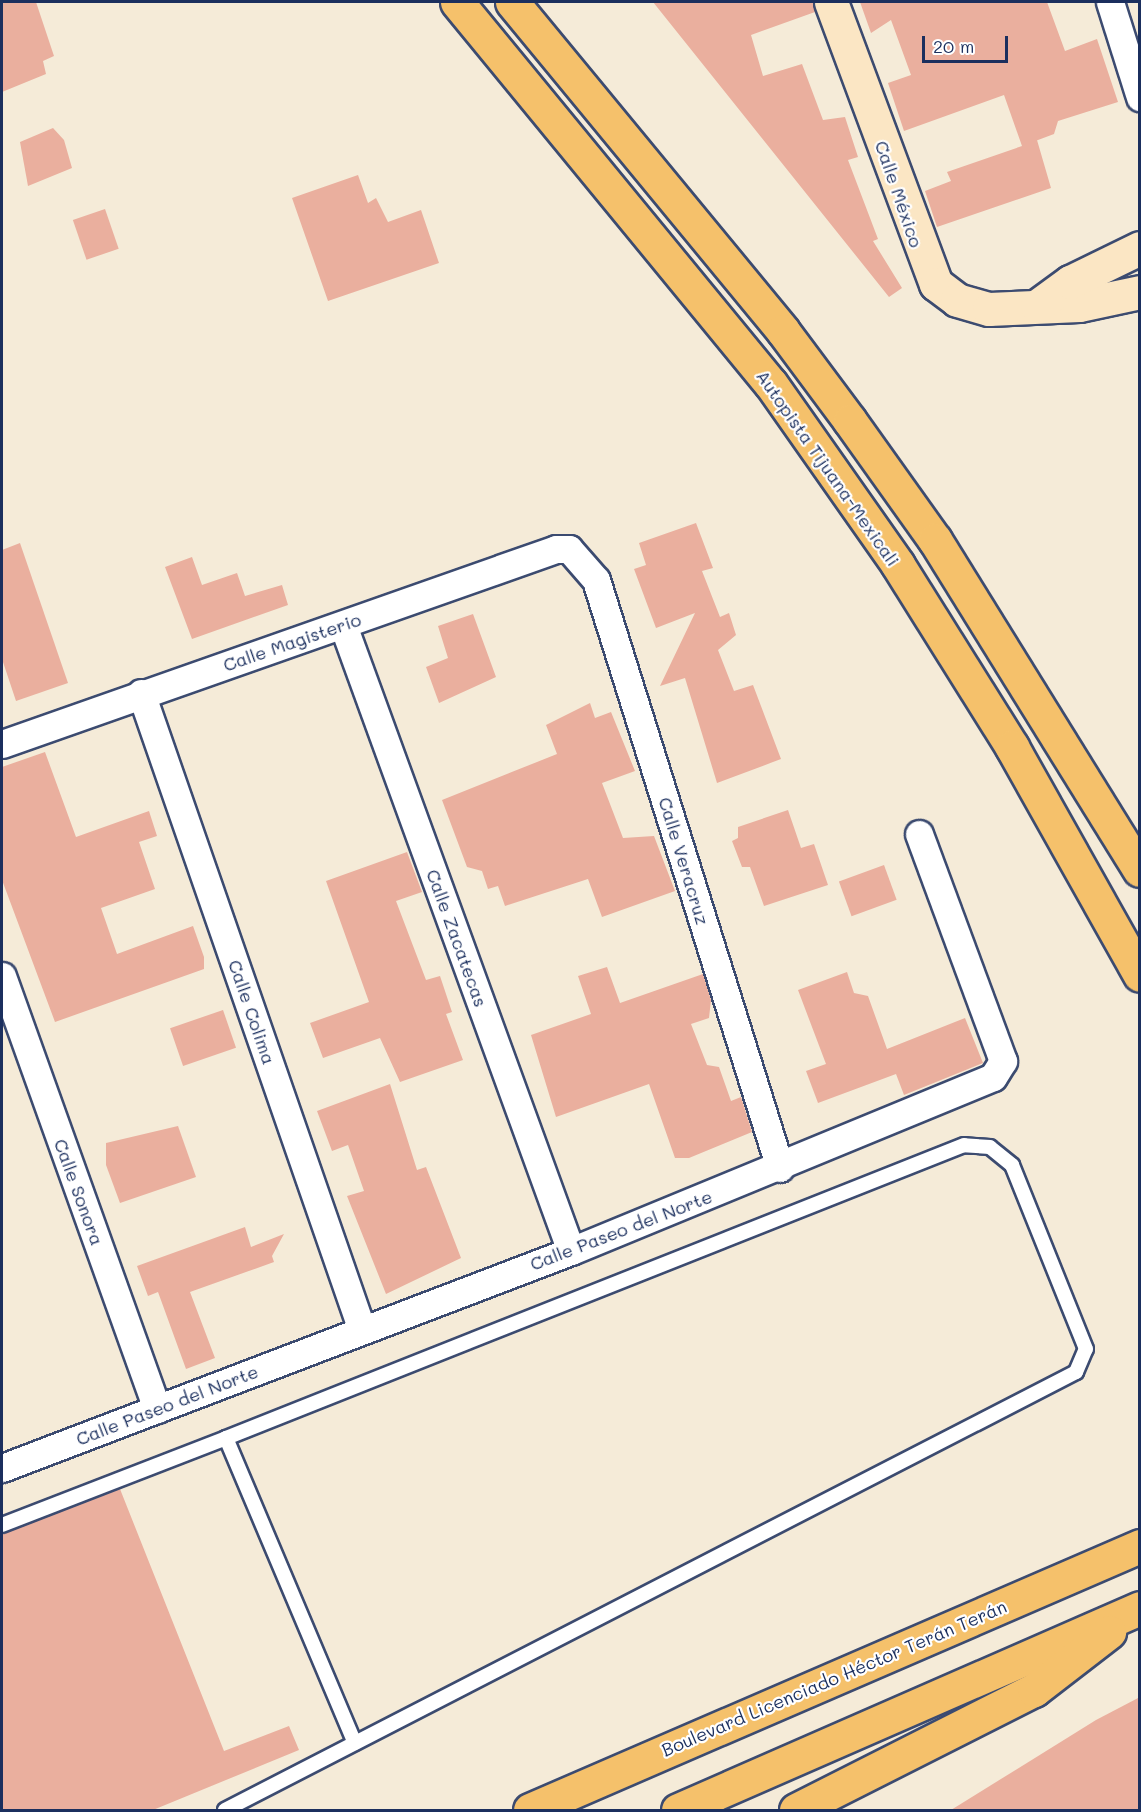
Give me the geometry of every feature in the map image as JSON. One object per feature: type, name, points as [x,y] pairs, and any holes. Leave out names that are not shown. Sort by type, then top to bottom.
[{"type":"main road","name":"Autopista Tijuana-Mexicali","points":[[457,2],[771,384],[891,556],[1012,747],[1140,975]]},
{"type":"main road","points":[[512,2],[776,321],[850,421],[935,540],[1138,867]]},
{"type":"main road","name":"Boulevard Licenciado Héctor Terán Terán","points":[[530,1810],[1140,1546]]},
{"type":"main road","points":[[678,1810],[1137,1609]]},
{"type":"main road","points":[[796,1810],[1034,1690],[1137,1609]]},
{"type":"street","name":"Calle México","points":[[831,2],[936,284],[957,300],[989,309],[1079,305],[1140,292]]},
{"type":"street","points":[[1110,2],[1140,97]]},
{"type":"street","points":[[1036,306],[1070,282],[1140,248]]},
{"type":"street","name":"Calle Magisterio","points":[[2,744],[141,693],[343,625],[556,549],[581,557]]},
{"type":"street","name":"Calle Veracruz","points":[[581,557],[596,580],[780,1168]]},
{"type":"street","name":"Calle Zacatecas","points":[[343,625],[571,1251]]},
{"type":"street","name":"Calle Colima","points":[[141,693],[362,1330]]},
{"type":"street","name":"Calle Paseo del Norte","points":[[2,1468],[571,1251],[780,1168],[993,1077],[1003,1061],[920,834]]},
{"type":"street","name":"Calle Sonora","points":[[2,976],[157,1409]]},
{"type":"lane","points":[[2,1525],[964,1145],[990,1147],[1012,1165],[1086,1349],[1077,1372],[225,1810]]},
{"type":"lane","points":[[226,1438],[355,1743]]},
{"type":"building","points":[[2,2],[36,2],[54,56],[43,61],[46,74],[2,92]]},
{"type":"building","points":[[653,2],[813,2],[815,12],[751,35],[763,76],[802,64],[823,120],[845,117],[858,157],[848,160],[878,239],[873,241],[902,288],[889,297]]},
{"type":"building","points":[[860,2],[1047,2],[1065,51],[1097,39],[1118,102],[1058,121],[1054,134],[1037,140],[1051,188],[937,227],[925,191],[951,181],[947,172],[1022,146],[1004,95],[904,131],[888,83],[911,75],[891,20],[871,33]]},
{"type":"building","points":[[53,128],[64,140],[72,168],[28,186],[20,142]]},
{"type":"building","points":[[358,175],[368,203],[376,198],[388,222],[421,210],[439,263],[328,301],[292,198]]},
{"type":"building","points":[[105,209],[119,249],[87,260],[73,220]]},
{"type":"building","points":[[696,523],[713,568],[702,571],[720,617],[729,613],[736,635],[718,650],[734,691],[753,685],[781,759],[717,783],[685,678],[660,686],[695,613],[656,628],[634,569],[646,565],[639,543]]},
{"type":"building","points":[[20,543],[68,683],[16,701],[2,659],[2,550]]},
{"type":"building","points":[[192,557],[202,585],[237,573],[245,596],[282,585],[288,605],[192,639],[165,567]]},
{"type":"building","points":[[473,614],[496,677],[439,703],[426,667],[448,658],[438,626]]},
{"type":"building","points":[[590,703],[595,718],[611,712],[635,771],[602,783],[623,838],[654,836],[675,891],[602,917],[588,879],[505,906],[498,886],[488,889],[482,871],[467,867],[442,800],[557,754],[546,725]]},
{"type":"building","points":[[45,752],[76,837],[149,811],[157,836],[139,842],[155,889],[101,908],[117,954],[193,926],[204,957],[204,969],[55,1022],[2,880],[2,767]]},
{"type":"building","points":[[788,810],[801,848],[814,844],[828,885],[764,906],[750,867],[742,867],[732,841],[738,838],[738,827]]},
{"type":"building","points":[[407,852],[422,892],[396,901],[426,980],[440,976],[452,1012],[446,1014],[463,1060],[400,1082],[380,1038],[323,1058],[310,1023],[369,1002],[326,881]]},
{"type":"building","points":[[884,865],[897,900],[852,916],[839,881]]},
{"type":"building","points":[[607,967],[620,1003],[703,974],[711,1000],[709,1018],[691,1024],[707,1065],[719,1067],[731,1101],[741,1097],[752,1132],[689,1158],[675,1158],[649,1084],[556,1117],[531,1035],[591,1014],[578,976]]},
{"type":"building","points":[[847,972],[854,993],[868,996],[887,1049],[965,1018],[983,1063],[904,1095],[896,1074],[818,1103],[806,1071],[826,1064],[798,990]]},
{"type":"building","points":[[223,1010],[236,1048],[183,1066],[170,1028]]},
{"type":"building","points":[[390,1084],[417,1170],[426,1167],[461,1258],[386,1294],[347,1196],[364,1191],[348,1145],[332,1151],[317,1111]]},
{"type":"building","points":[[178,1126],[196,1177],[120,1203],[106,1165],[106,1143]]},
{"type":"building","points":[[245,1227],[251,1247],[284,1234],[272,1256],[274,1262],[190,1292],[215,1358],[186,1369],[158,1292],[148,1296],[137,1266]]},
{"type":"building","points":[[120,1489],[224,1751],[289,1726],[299,1750],[153,1810],[2,1810],[2,1534]]},
{"type":"building","points":[[1140,1697],[1140,1810],[951,1810],[1096,1720]]}]
